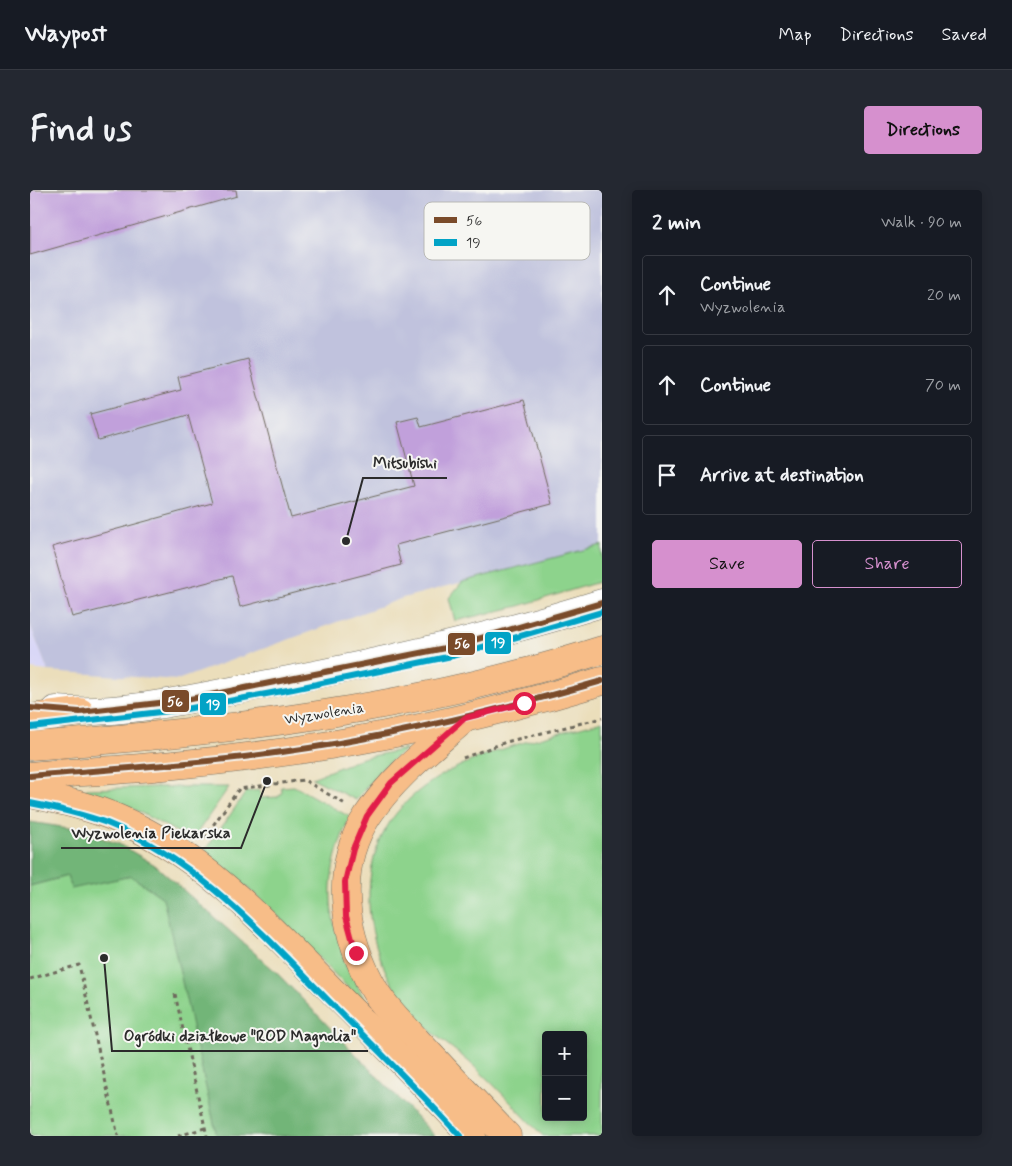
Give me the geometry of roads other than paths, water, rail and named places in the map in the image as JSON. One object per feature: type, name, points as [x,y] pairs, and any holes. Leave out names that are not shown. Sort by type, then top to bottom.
[{"type":"main road","name":"Wyzwolenia","points":[[36,745],[172,734],[318,715],[458,688],[602,650]]},
{"type":"main road","name":"Wyzwolenia","points":[[30,776],[175,765],[257,755],[384,734],[465,718],[602,681]]},
{"type":"main road","points":[[30,718],[80,712]]},
{"type":"main road","points":[[465,718],[391,783],[367,816],[353,849],[345,882],[346,916],[356,953],[375,992],[453,1080],[507,1136]]},
{"type":"main road","points":[[30,794],[59,800],[120,819],[162,841],[197,864],[267,925],[472,1136]]},
{"type":"street","points":[[30,708],[80,712],[185,700],[450,646],[602,603]]},
{"type":"place","name":"Mitsubishi","points":[[346,541]]},
{"type":"place","name":"Wyzwolenia Piekarska","points":[[267,781]]},
{"type":"place","name":"Ogródki działkowe \"ROD Magnolia\"","points":[[104,958]]}]
